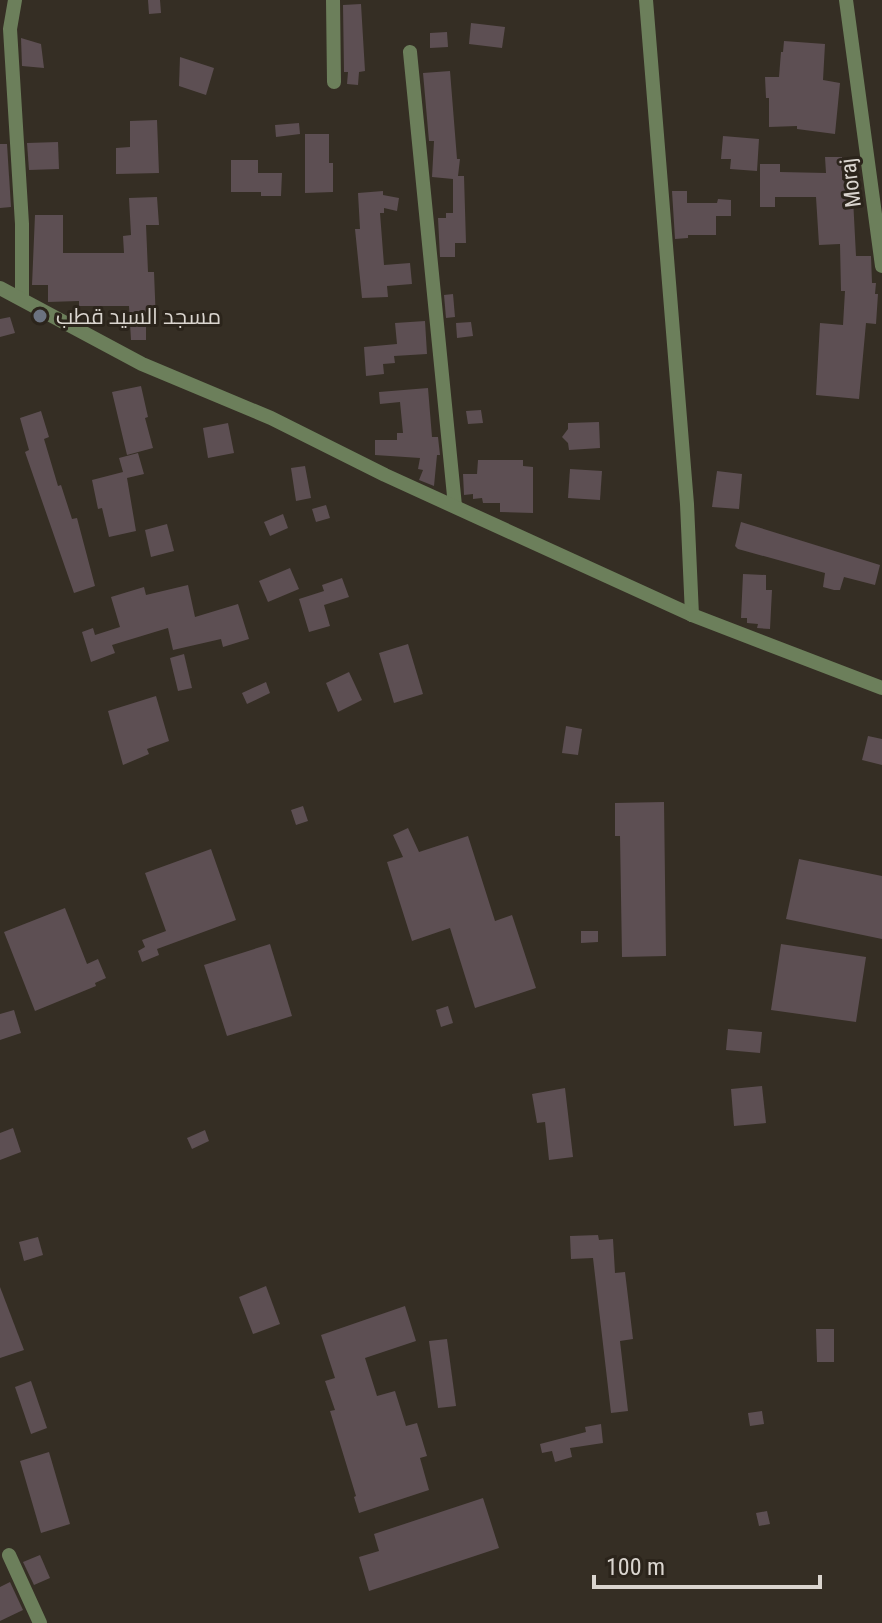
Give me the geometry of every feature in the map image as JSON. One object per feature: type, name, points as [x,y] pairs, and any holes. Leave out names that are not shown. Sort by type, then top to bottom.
[{"type":"street","points":[[15,0],[10,29],[22,224],[22,299]]},
{"type":"street","points":[[333,0],[334,82]]},
{"type":"street","points":[[646,0],[687,504],[692,615]]},
{"type":"street","name":"Moraj","points":[[846,0],[878,201],[882,266]]},
{"type":"street","points":[[410,52],[455,506]]},
{"type":"street","points":[[0,288],[142,364],[271,418],[385,475],[692,615],[882,688]]},
{"type":"street","points":[[9,1555],[40,1623]]},
{"type":"building","points":[[148,0],[160,0],[161,13],[149,14]]},
{"type":"building","points":[[361,4],[365,71],[359,72],[358,85],[347,84],[343,5]]},
{"type":"building","points":[[471,23],[505,27],[502,48],[469,44]]},
{"type":"building","points":[[447,32],[448,47],[430,48],[430,33]]},
{"type":"building","points":[[21,38],[41,44],[44,68],[22,66]]},
{"type":"building","points":[[784,41],[825,44],[823,80],[840,83],[835,134],[797,129],[797,126],[769,127],[765,77],[779,77]]},
{"type":"building","points":[[180,57],[214,68],[206,95],[179,86]]},
{"type":"building","points":[[450,71],[457,159],[460,159],[458,176],[464,176],[466,243],[455,243],[455,257],[440,257],[438,218],[446,218],[446,213],[453,213],[453,179],[432,177],[434,141],[429,141],[423,73]]},
{"type":"building","points":[[157,120],[159,173],[116,174],[116,148],[130,147],[130,121]]},
{"type":"building","points":[[299,123],[300,134],[276,137],[275,125]]},
{"type":"building","points":[[305,134],[329,134],[333,192],[305,193]]},
{"type":"building","points":[[723,136],[759,139],[757,171],[730,169],[731,159],[721,159]]},
{"type":"building","points":[[58,142],[59,169],[29,170],[27,143]]},
{"type":"building","points":[[0,144],[7,144],[11,207],[0,208]]},
{"type":"building","points":[[825,157],[842,157],[842,180],[852,179],[856,256],[871,256],[872,283],[876,283],[875,294],[878,294],[876,324],[866,323],[859,399],[816,395],[820,323],[843,325],[845,291],[841,291],[840,244],[819,245],[816,197],[775,197],[775,207],[760,207],[760,164],[780,164],[780,172],[826,173]]},
{"type":"building","points":[[231,160],[258,160],[258,173],[282,173],[281,196],[231,192]]},
{"type":"building","points":[[383,191],[383,195],[399,198],[397,211],[384,208],[384,213],[380,213],[384,265],[410,263],[412,284],[387,286],[388,297],[362,298],[355,229],[360,229],[358,193]]},
{"type":"building","points":[[672,191],[687,191],[687,203],[731,200],[731,216],[716,216],[716,235],[688,235],[688,238],[675,239]]},
{"type":"building","points":[[157,197],[159,225],[146,225],[148,272],[154,272],[156,322],[146,323],[146,340],[131,340],[129,306],[79,306],[79,301],[48,302],[48,285],[32,285],[35,215],[63,215],[63,253],[124,253],[123,236],[131,235],[129,198]]},
{"type":"building","points":[[453,294],[455,317],[446,318],[444,295]]},
{"type":"building","points":[[10,317],[15,333],[0,337],[0,319]]},
{"type":"building","points":[[425,321],[427,354],[394,356],[395,363],[383,364],[384,374],[366,376],[364,347],[397,344],[395,323]]},
{"type":"building","points":[[471,322],[473,336],[457,338],[456,323]]},
{"type":"building","points":[[141,386],[153,448],[127,455],[112,392]]},
{"type":"building","points":[[428,388],[432,437],[438,437],[440,455],[437,455],[434,486],[419,480],[423,470],[418,469],[420,458],[375,455],[375,440],[397,440],[397,433],[403,433],[400,402],[380,404],[379,392]]},
{"type":"building","points":[[481,410],[483,423],[468,424],[466,411]]},
{"type":"building","points":[[41,411],[49,437],[44,439],[58,486],[61,485],[72,519],[77,518],[95,586],[74,593],[25,452],[29,450],[20,418]]},
{"type":"building","points":[[599,422],[600,448],[569,450],[568,443],[562,437],[568,423]]},
{"type":"building","points":[[228,423],[234,453],[208,458],[203,428]]},
{"type":"building","points":[[138,453],[144,474],[127,478],[136,531],[109,537],[102,508],[98,509],[92,480],[123,472],[119,458]]},
{"type":"building","points":[[478,460],[523,460],[523,466],[533,467],[533,513],[500,512],[500,503],[483,503],[482,498],[473,499],[473,494],[464,495],[463,474],[477,474]]},
{"type":"building","points":[[305,466],[311,498],[296,501],[291,468]]},
{"type":"building","points":[[570,469],[602,471],[600,500],[568,498]]},
{"type":"building","points":[[717,471],[742,474],[739,509],[712,507]]},
{"type":"building","points":[[326,505],[330,518],[316,522],[312,509]]},
{"type":"building","points":[[283,514],[288,528],[270,536],[264,522]]},
{"type":"building","points":[[741,522],[880,565],[875,585],[844,577],[840,590],[834,590],[823,587],[825,573],[738,549],[735,546]]},
{"type":"building","points":[[167,524],[174,551],[151,557],[145,530]]},
{"type":"building","points":[[290,568],[299,589],[268,602],[259,581]]},
{"type":"building","points":[[743,574],[766,575],[766,590],[772,590],[770,629],[757,628],[758,624],[747,623],[747,618],[741,618]]},
{"type":"building","points":[[342,578],[349,597],[324,605],[330,626],[309,632],[299,599],[324,591],[322,585]]},
{"type":"building","points":[[188,585],[195,617],[238,604],[249,639],[223,647],[221,639],[173,650],[168,628],[112,645],[115,653],[91,662],[82,632],[93,628],[95,635],[120,627],[111,597],[144,587],[146,595]]},
{"type":"building","points":[[408,644],[423,694],[394,703],[379,653]]},
{"type":"building","points":[[184,654],[192,688],[178,691],[170,658]]},
{"type":"building","points":[[349,672],[362,700],[338,712],[326,683]]},
{"type":"building","points":[[266,682],[270,693],[247,704],[242,693]]},
{"type":"building","points":[[156,696],[169,741],[147,749],[149,754],[123,765],[108,711]]},
{"type":"building","points":[[566,726],[582,729],[578,755],[562,753]]},
{"type":"building","points":[[868,736],[882,739],[882,765],[862,760]]},
{"type":"building","points":[[664,802],[666,956],[622,957],[620,836],[615,836],[615,803]]},
{"type":"building","points":[[303,806],[308,821],[296,825],[291,810]]},
{"type":"building","points":[[408,828],[419,852],[468,836],[495,921],[512,915],[536,988],[475,1008],[450,928],[412,941],[387,862],[403,857],[393,835]]},
{"type":"building","points":[[211,849],[236,920],[157,949],[159,955],[142,962],[138,951],[145,947],[142,940],[166,931],[145,873]]},
{"type":"building","points":[[799,859],[882,876],[882,939],[786,919]]},
{"type":"building","points":[[65,908],[87,964],[98,959],[106,978],[95,983],[96,986],[35,1011],[4,932]]},
{"type":"building","points":[[581,931],[598,931],[598,942],[581,943]]},
{"type":"building","points":[[270,944],[292,1016],[227,1036],[204,965]]},
{"type":"building","points":[[781,944],[866,957],[856,1022],[771,1010]]},
{"type":"building","points":[[448,1006],[453,1023],[441,1027],[436,1010]]},
{"type":"building","points":[[14,1010],[21,1033],[0,1040],[0,1014]]},
{"type":"building","points":[[728,1029],[762,1032],[760,1053],[726,1050]]},
{"type":"building","points":[[762,1086],[766,1123],[734,1126],[731,1089]]},
{"type":"building","points":[[565,1088],[573,1157],[549,1160],[545,1122],[537,1123],[532,1094]]},
{"type":"building","points":[[13,1128],[21,1152],[0,1160],[0,1133]]},
{"type":"building","points":[[205,1130],[209,1141],[192,1149],[187,1138]]},
{"type":"building","points":[[598,1235],[599,1240],[613,1239],[615,1273],[625,1272],[633,1339],[620,1341],[628,1411],[611,1413],[593,1258],[571,1259],[570,1236]]},
{"type":"building","points":[[38,1237],[43,1255],[24,1261],[19,1242]]},
{"type":"building","points":[[266,1286],[280,1324],[253,1334],[239,1297]]},
{"type":"building","points":[[0,1287],[24,1350],[0,1358]]},
{"type":"building","points":[[405,1306],[416,1341],[365,1358],[377,1396],[395,1391],[406,1426],[417,1423],[427,1456],[420,1458],[429,1490],[359,1513],[330,1411],[335,1410],[325,1381],[335,1378],[321,1335]]},
{"type":"building","points":[[816,1329],[834,1329],[834,1362],[817,1362]]},
{"type":"building","points":[[447,1339],[456,1406],[438,1408],[429,1341]]},
{"type":"building","points":[[31,1381],[47,1428],[31,1434],[15,1387]]},
{"type":"building","points":[[762,1411],[764,1424],[750,1426],[748,1413]]},
{"type":"building","points":[[601,1424],[603,1443],[570,1448],[572,1457],[555,1462],[552,1451],[542,1453],[540,1444],[586,1432],[585,1427]]},
{"type":"building","points":[[49,1452],[70,1524],[41,1533],[20,1461]]},
{"type":"building","points":[[483,1498],[499,1548],[369,1591],[359,1557],[379,1551],[374,1534]]},
{"type":"building","points":[[767,1511],[770,1524],[759,1526],[756,1513]]},
{"type":"building","points":[[40,1555],[50,1578],[34,1585],[23,1562]]},
{"type":"building","points":[[10,1582],[23,1610],[0,1621],[0,1587]]},
{"type":"place","name":"مسجد السيد قطب","points":[[40,316]]}]
